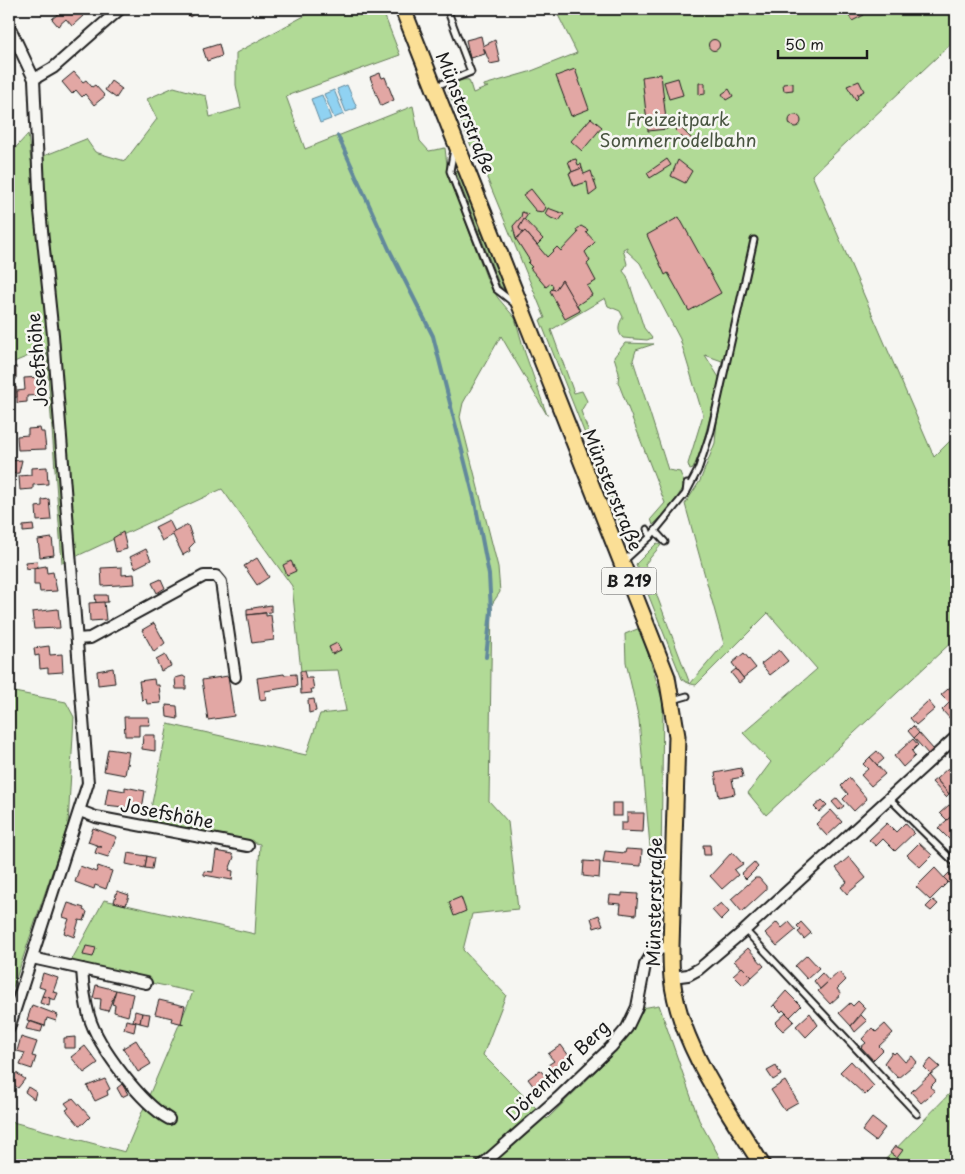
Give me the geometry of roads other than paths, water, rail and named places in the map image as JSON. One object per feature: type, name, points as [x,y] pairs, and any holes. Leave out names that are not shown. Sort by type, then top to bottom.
[{"type":"main road","name":"Münsterstraße","points":[[403,9],[667,677],[677,736],[671,947],[672,977],[679,1009],[689,1037],[724,1104],[762,1165]]},
{"type":"street","points":[[34,79],[53,68],[120,9]]},
{"type":"street","name":"Josefshöhe","points":[[9,26],[34,79],[40,210],[54,345],[88,782],[9,1028]]},
{"type":"street","points":[[77,639],[90,638],[204,576],[216,576],[221,582],[235,677]]},
{"type":"street","points":[[672,977],[688,975],[699,969],[745,930],[956,737]]},
{"type":"street","name":"Josefshöhe","points":[[80,811],[96,817],[248,846]]},
{"type":"street","name":"Dörenther Berg","points":[[482,1165],[558,1098],[611,1047],[633,1018],[645,965],[649,958],[654,950],[671,947]]},
{"type":"street","points":[[32,958],[146,983]]},
{"type":"street","points":[[82,969],[89,1017],[101,1041],[136,1090],[151,1106],[169,1119]]},
{"type":"lane","points":[[434,87],[471,72],[447,9]]},
{"type":"lane","points":[[622,563],[655,531],[686,493],[698,470],[711,431],[754,240]]},
{"type":"lane","points":[[686,493],[687,484]]},
{"type":"lane","points":[[647,529],[650,537]]},
{"type":"lane","points":[[655,531],[665,542]]},
{"type":"lane","points":[[672,700],[687,696]]},
{"type":"lane","points":[[889,798],[956,864]]},
{"type":"lane","points":[[745,930],[917,1114]]},
{"type":"water","points":[[347,85],[357,108],[346,112],[337,89]]},
{"type":"water","points":[[334,90],[344,114],[334,118],[324,94]]},
{"type":"water","points":[[322,95],[331,119],[320,123],[311,99]]},
{"type":"waterway","points":[[338,136],[389,249],[433,336],[475,502],[489,575],[491,611],[486,657]]},
{"type":"park label","name":"Freizeitpark Sommerrodelbahn","points":[[678,130]]}]
